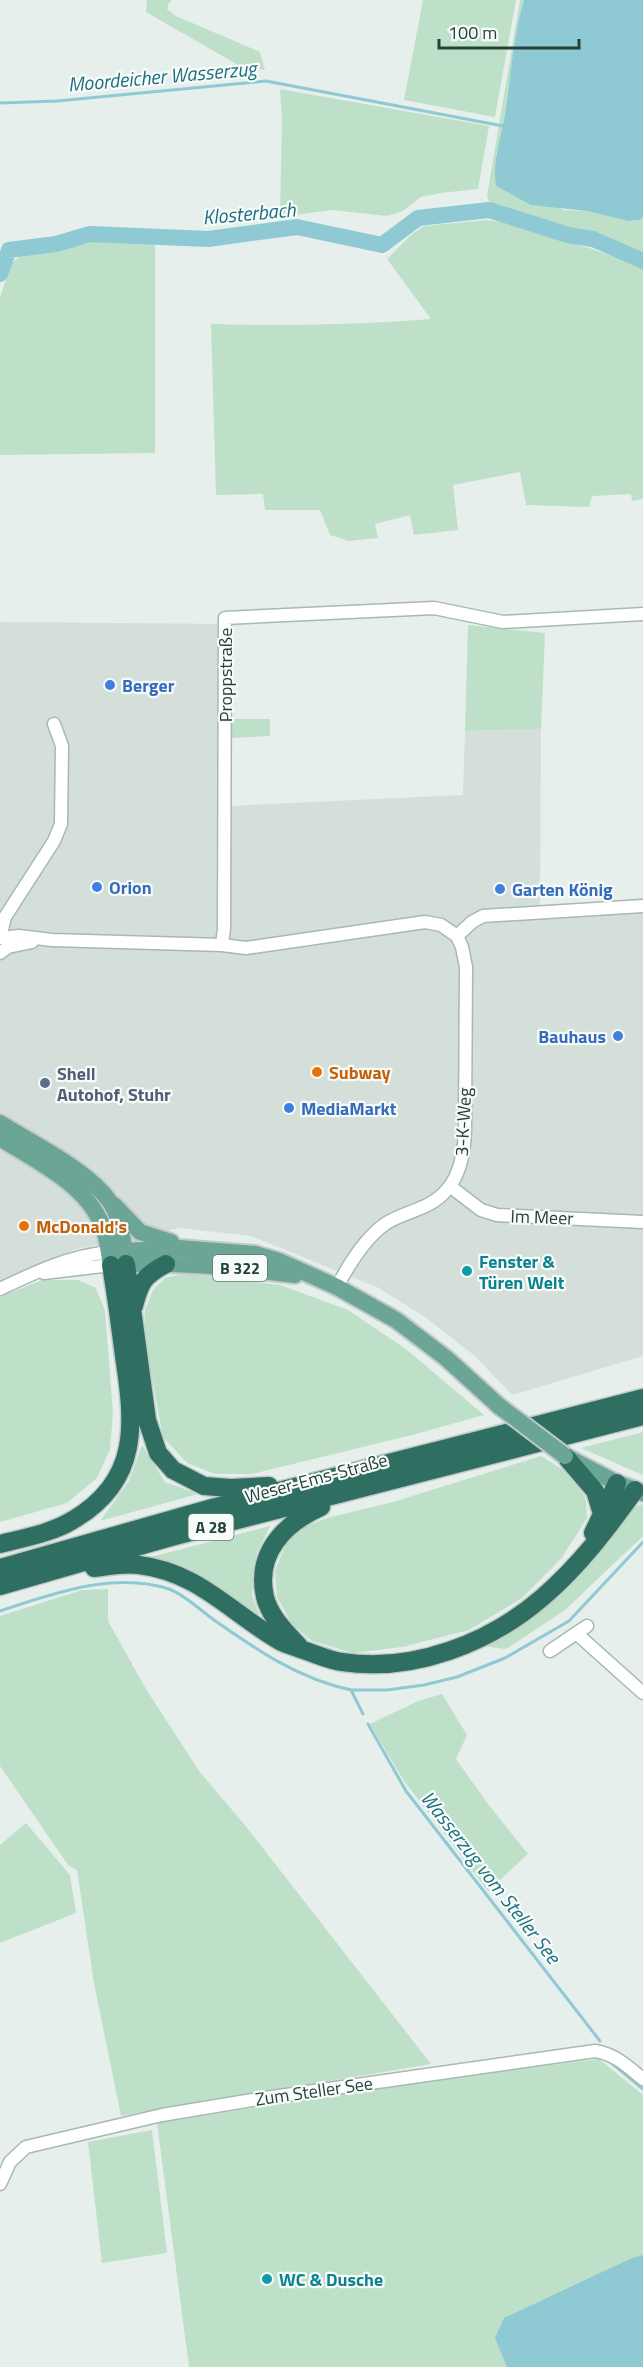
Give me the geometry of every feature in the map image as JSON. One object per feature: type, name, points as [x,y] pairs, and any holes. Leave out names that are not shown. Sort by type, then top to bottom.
[{"type":"highway","points":[[118,1258],[132,1310],[147,1420],[158,1452],[173,1470],[190,1481],[219,1488],[301,1486]]},
{"type":"highway","points":[[0,1544],[41,1533],[72,1521],[96,1504],[108,1491],[125,1462],[130,1442],[132,1413],[118,1258]]},
{"type":"highway","points":[[132,1310],[135,1295],[143,1279],[166,1264]]},
{"type":"highway","name":"Weser-Ems-Straße","points":[[0,1568],[151,1524],[643,1398]]},
{"type":"highway","name":"Weser-Ems-Straße","points":[[0,1586],[171,1537],[643,1416]]},
{"type":"highway","points":[[565,1456],[595,1491],[602,1514]]},
{"type":"highway","points":[[588,1550],[594,1531],[617,1483]]},
{"type":"highway","points":[[303,1649],[279,1624],[265,1598],[264,1581],[270,1552],[284,1530],[296,1520],[361,1488]]},
{"type":"highway","points":[[62,1568],[96,1568],[121,1564],[139,1565],[170,1572],[198,1584],[276,1640],[291,1647],[328,1659],[360,1664],[398,1663],[456,1649],[513,1620],[544,1596],[573,1568],[639,1491]]},
{"type":"main road","points":[[0,1123],[75,1170],[96,1186],[140,1232],[155,1239],[169,1240],[179,1248]]},
{"type":"main road","points":[[0,1138],[64,1179],[86,1198],[118,1258]]},
{"type":"main road","points":[[112,1203],[118,1258]]},
{"type":"main road","name":"B 322","points":[[118,1258],[179,1248],[255,1254],[338,1287],[396,1320],[423,1339],[499,1406],[565,1456],[617,1483],[639,1491]]},
{"type":"main road","name":"B 322","points":[[118,1258],[166,1264],[229,1266],[314,1277]]},
{"type":"street","name":"Proppstraße","points":[[222,945],[224,928],[225,618],[434,608],[503,622],[643,614]]},
{"type":"street","points":[[54,724],[62,746],[61,824],[54,842],[5,917],[2,943],[19,936],[51,940],[222,945],[236,948],[266,946],[425,922],[441,925],[457,936],[472,922],[483,916],[643,906]]},
{"type":"street","name":"3-K-Weg","points":[[451,1187],[460,1169],[465,1131],[466,967],[457,936]]},
{"type":"street","points":[[338,1287],[353,1260],[372,1234],[400,1216],[438,1199],[451,1187]]},
{"type":"street","name":"Im Meer","points":[[451,1187],[480,1210],[497,1215],[643,1222]]},
{"type":"street","points":[[0,1289],[31,1275],[118,1258]]},
{"type":"street","points":[[550,1651],[582,1629],[643,1693]]},
{"type":"street","name":"Zum Steller See","points":[[0,2184],[5,2159],[26,2147],[162,2115],[258,2099],[596,2051],[619,2059],[643,2079]]},
{"type":"shaded area","points":[[0,622],[232,624],[229,806],[463,795],[465,731],[541,729],[540,907],[643,898],[643,1356],[512,1395],[476,1357],[429,1320],[379,1288],[251,1236],[180,1228],[77,1249],[0,1281]]},
{"type":"green space","points":[[147,0],[172,0],[167,9],[176,16],[260,52],[265,70],[238,65],[146,12]]},
{"type":"green space","points":[[423,0],[516,0],[495,117],[404,100]]},
{"type":"green space","points":[[520,0],[524,0],[496,155],[563,210],[587,211],[628,221],[640,220],[643,217],[643,253],[635,254],[611,242],[581,232],[533,222],[492,207],[487,196]]},
{"type":"green space","points":[[280,89],[489,126],[478,189],[421,197],[403,211],[387,216],[332,210],[280,217],[282,118]]},
{"type":"green space","points":[[487,220],[589,248],[643,267],[643,499],[632,501],[631,494],[592,496],[589,507],[526,505],[520,472],[453,485],[458,530],[414,535],[410,515],[375,524],[378,538],[349,541],[330,535],[320,510],[265,510],[263,494],[216,495],[211,324],[376,323],[431,319],[387,259],[411,235],[424,226]]},
{"type":"green space","points":[[93,241],[155,244],[155,453],[0,455],[0,297],[11,264],[21,255],[48,253]]},
{"type":"green space","points":[[468,625],[545,633],[541,729],[465,731]]},
{"type":"green space","points":[[230,719],[270,719],[270,736],[230,738]]},
{"type":"green space","points":[[182,1274],[280,1285],[348,1310],[406,1349],[484,1415],[252,1474],[215,1474],[187,1463],[163,1437],[144,1334],[145,1310],[153,1290],[165,1278]]},
{"type":"green space","points":[[42,1280],[78,1280],[96,1288],[105,1311],[113,1413],[110,1449],[97,1478],[67,1503],[0,1522],[0,1297]]},
{"type":"green space","points":[[643,1432],[643,1475],[581,1448]]},
{"type":"green space","points":[[142,1445],[165,1482],[198,1494],[100,1521],[129,1481]]},
{"type":"green space","points":[[541,1456],[573,1476],[586,1499],[587,1518],[561,1559],[522,1598],[469,1630],[402,1647],[353,1653],[312,1641],[292,1624],[277,1597],[275,1571],[285,1546],[298,1529],[327,1518],[393,1502]]},
{"type":"green space","points":[[643,1504],[643,1536],[565,1610],[506,1649],[483,1646],[531,1614],[574,1579],[601,1551],[624,1517]]},
{"type":"green space","points":[[270,1526],[257,1553],[253,1581],[252,1596],[260,1616],[207,1581],[178,1567],[147,1558]]},
{"type":"green space","points":[[108,1589],[108,1621],[146,1689],[199,1771],[244,1824],[431,2064],[121,2116],[94,1983],[77,1870],[68,1865],[0,1766],[0,1616],[82,1590]]},
{"type":"green space","points":[[442,1694],[467,1735],[456,1759],[528,1854],[488,1891],[404,1781],[370,1724],[418,1701]]},
{"type":"green space","points":[[26,1823],[70,1875],[76,1913],[0,1943],[0,1845]]},
{"type":"green space","points":[[599,2059],[643,2095],[643,2367],[189,2367],[157,2123],[444,2078]]},
{"type":"green space","points":[[152,2130],[167,2253],[102,2263],[88,2142]]},
{"type":"water","points":[[524,0],[643,0],[643,217],[640,220],[628,221],[587,211],[531,205],[496,186],[496,159],[517,28]]},
{"type":"water","points":[[643,2255],[643,2367],[507,2367],[495,2338],[504,2318],[632,2258]]},
{"type":"waterway","name":"Moordeicher Wasserzug","points":[[0,103],[57,101],[266,81],[503,126]]},
{"type":"waterway","name":"Klosterbach","points":[[0,274],[9,250],[56,244],[90,234],[208,239],[297,227],[382,245],[418,218],[489,210],[568,235],[593,239],[643,261]]},
{"type":"waterway","points":[[351,1690],[387,1690],[424,1685],[457,1677],[505,1658],[569,1621],[643,1542]]},
{"type":"waterway","name":"Wasserzug vom Steller See","points":[[0,1611],[62,1592],[105,1584],[127,1582],[169,1589],[279,1662],[314,1679],[351,1690],[363,1714]]},
{"type":"waterway","name":"Wasserzug vom Steller See","points":[[368,1724],[406,1791],[600,2041]]},
{"type":"waterway","points":[[614,2065],[643,2089]]},
{"type":"place","name":"Berger","points":[[110,685]]},
{"type":"place","name":"Orion","points":[[97,887]]},
{"type":"place","name":"Garten König","points":[[500,889]]},
{"type":"place","name":"Bauhaus","points":[[618,1036]]},
{"type":"place","name":"Subway","points":[[317,1072]]},
{"type":"place","name":"Shell Autohof, Stuhr","points":[[45,1083]]},
{"type":"place","name":"MediaMarkt","points":[[289,1108]]},
{"type":"place","name":"McDonald's","points":[[24,1226]]},
{"type":"place","name":"Fenster & Türen Welt","points":[[467,1271]]},
{"type":"place","name":"WC & Dusche","points":[[267,2279]]}]
